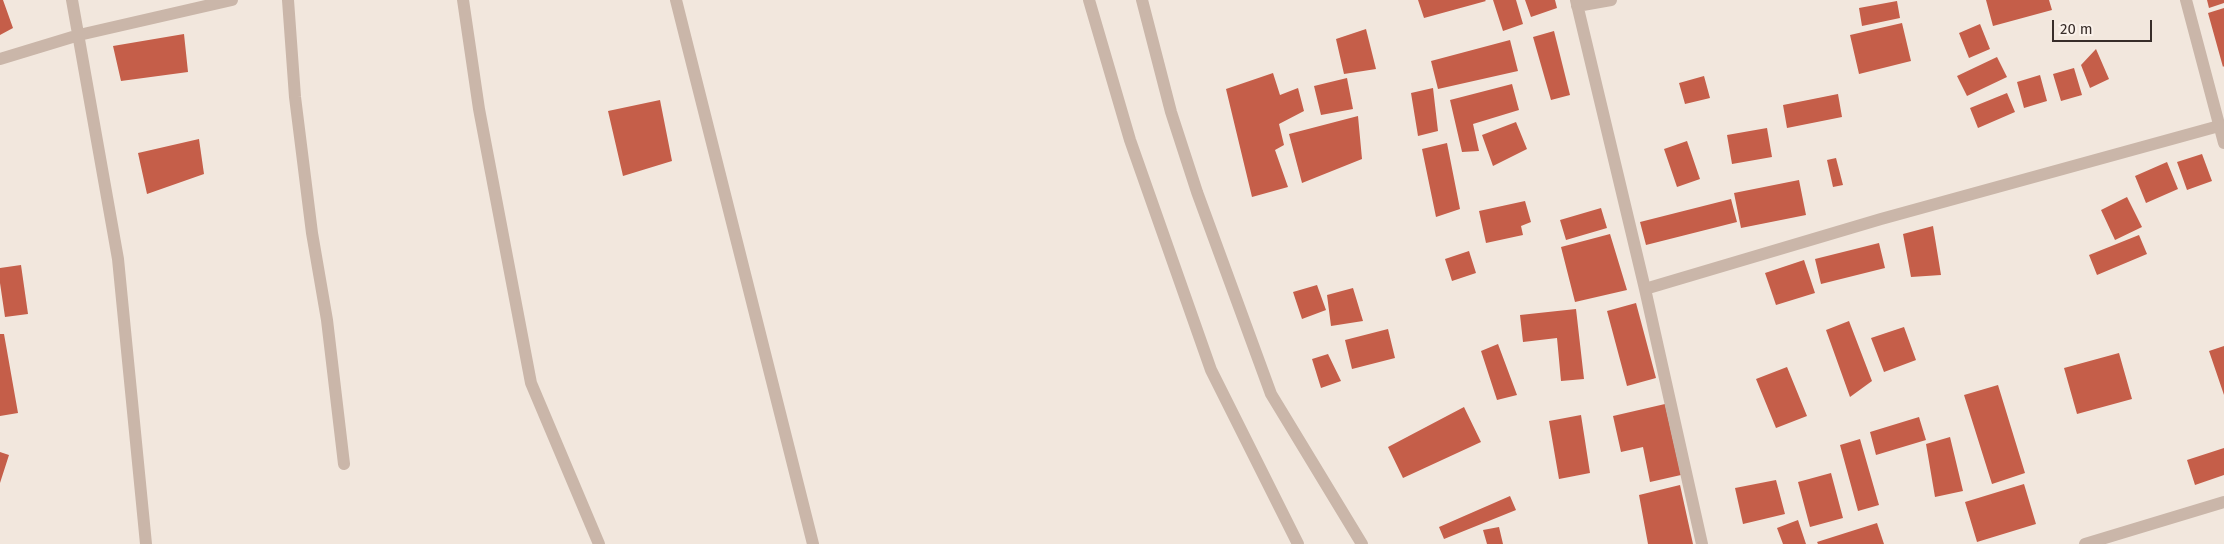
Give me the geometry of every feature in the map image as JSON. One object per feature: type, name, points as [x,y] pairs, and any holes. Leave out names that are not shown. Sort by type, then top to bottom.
[{"type":"street","points":[[72,0],[118,259],[146,544]]},
{"type":"street","points":[[0,59],[79,35],[232,0]]},
{"type":"street","points":[[288,0],[295,97],[312,233],[327,320],[344,464]]},
{"type":"street","points":[[463,0],[479,109],[531,383],[599,544]]},
{"type":"street","points":[[676,0],[813,544]]},
{"type":"street","points":[[1090,0],[1130,140],[1211,370],[1298,544]]},
{"type":"street","points":[[1142,0],[1171,112],[1196,192],[1271,394],[1362,544]]},
{"type":"street","points":[[1611,0],[1576,3],[1645,288],[1702,544]]},
{"type":"street","points":[[2186,0],[2224,142]]},
{"type":"street","points":[[1645,288],[1881,219],[2219,126]]},
{"type":"street","points":[[2085,544],[2224,502]]},
{"type":"building","points":[[0,0],[3,0],[13,28],[0,35]]},
{"type":"building","points":[[1418,0],[1485,0],[1486,1],[1424,18]]},
{"type":"building","points":[[1493,0],[1516,0],[1523,24],[1503,31]]},
{"type":"building","points":[[1525,0],[1555,0],[1557,8],[1531,17]]},
{"type":"building","points":[[1986,0],[2049,0],[2052,10],[1993,26]]},
{"type":"building","points":[[2207,0],[2224,0],[2224,3],[2209,8]]},
{"type":"building","points":[[1897,1],[1900,18],[1862,26],[1859,8]]},
{"type":"building","points":[[2224,8],[2224,66],[2223,67],[2208,13]]},
{"type":"building","points":[[1902,23],[1911,61],[1859,74],[1850,35]]},
{"type":"building","points":[[1980,24],[1990,49],[1969,58],[1959,33]]},
{"type":"building","points":[[1366,29],[1376,69],[1344,74],[1336,39]]},
{"type":"building","points":[[1554,31],[1570,95],[1551,100],[1533,37]]},
{"type":"building","points":[[184,34],[188,72],[121,81],[113,46]]},
{"type":"building","points":[[1510,40],[1518,71],[1438,89],[1431,61]]},
{"type":"building","points":[[2096,49],[2109,79],[2090,88],[2081,65]]},
{"type":"building","points":[[1997,57],[2007,77],[1967,96],[1957,76]]},
{"type":"building","points":[[2074,68],[2082,95],[2061,101],[2053,74]]},
{"type":"building","points":[[1273,73],[1280,95],[1298,88],[1304,111],[1279,124],[1284,145],[1275,150],[1288,187],[1252,197],[1226,89]]},
{"type":"building","points":[[2040,75],[2047,101],[2024,108],[2017,82]]},
{"type":"building","points":[[1704,76],[1710,98],[1685,104],[1679,83]]},
{"type":"building","points":[[1347,78],[1353,109],[1321,115],[1314,86]]},
{"type":"building","points":[[1512,84],[1519,110],[1473,124],[1479,151],[1462,152],[1450,100]]},
{"type":"building","points":[[1433,88],[1438,131],[1418,136],[1411,93]]},
{"type":"building","points":[[2007,93],[2015,112],[1978,128],[1970,108]]},
{"type":"building","points":[[1838,94],[1842,117],[1787,128],[1783,105]]},
{"type":"building","points":[[660,100],[672,161],[623,176],[608,111]]},
{"type":"building","points":[[1358,116],[1362,159],[1302,183],[1289,134]]},
{"type":"building","points":[[1516,122],[1527,149],[1493,166],[1482,135]]},
{"type":"building","points":[[1767,128],[1772,157],[1732,164],[1727,135]]},
{"type":"building","points":[[199,139],[204,174],[147,194],[138,153]]},
{"type":"building","points":[[1687,141],[1700,179],[1677,187],[1664,149]]},
{"type":"building","points":[[1447,143],[1460,209],[1436,217],[1422,149]]},
{"type":"building","points":[[2202,154],[2212,181],[2187,190],[2177,162]]},
{"type":"building","points":[[1836,158],[1843,185],[1833,187],[1827,160]]},
{"type":"building","points":[[2167,162],[2178,189],[2146,203],[2135,176]]},
{"type":"building","points":[[1799,180],[1806,215],[1741,228],[1734,193]]},
{"type":"building","points":[[2127,197],[2142,227],[2115,240],[2101,210]]},
{"type":"building","points":[[1731,199],[1737,222],[1646,245],[1640,222]]},
{"type":"building","points":[[1525,201],[1531,222],[1521,226],[1523,235],[1486,243],[1479,211]]},
{"type":"building","points":[[1601,208],[1607,228],[1566,240],[1560,220]]},
{"type":"building","points":[[1933,226],[1941,275],[1911,277],[1903,234]]},
{"type":"building","points":[[1610,234],[1627,290],[1575,302],[1561,247]]},
{"type":"building","points":[[2139,235],[2147,254],[2097,275],[2089,255]]},
{"type":"building","points":[[1879,243],[1885,268],[1821,284],[1815,259]]},
{"type":"building","points":[[1469,251],[1476,273],[1452,281],[1445,259]]},
{"type":"building","points":[[1804,260],[1815,293],[1776,305],[1765,273]]},
{"type":"building","points":[[21,265],[28,314],[5,317],[0,283],[0,268]]},
{"type":"building","points":[[1317,285],[1326,310],[1302,319],[1293,292]]},
{"type":"building","points":[[1353,288],[1363,321],[1331,326],[1327,295]]},
{"type":"building","points":[[1636,303],[1656,378],[1627,386],[1607,311]]},
{"type":"building","points":[[1576,309],[1584,379],[1561,381],[1557,338],[1523,342],[1520,315]]},
{"type":"building","points":[[1849,321],[1872,381],[1850,397],[1826,330]]},
{"type":"building","points":[[1904,327],[1916,360],[1884,372],[1871,338]]},
{"type":"building","points":[[1388,329],[1395,358],[1352,369],[1345,340]]},
{"type":"building","points":[[0,334],[4,334],[18,413],[0,416]]},
{"type":"building","points":[[1498,344],[1517,395],[1497,400],[1481,351]]},
{"type":"building","points":[[2224,346],[2224,395],[2209,351]]},
{"type":"building","points":[[2119,353],[2132,399],[2077,414],[2064,368]]},
{"type":"building","points":[[1328,354],[1341,381],[1321,388],[1312,359]]},
{"type":"building","points":[[1787,367],[1807,416],[1776,428],[1756,379]]},
{"type":"building","points":[[1998,385],[2025,473],[1992,484],[1964,395]]},
{"type":"building","points":[[1665,404],[1681,475],[1650,482],[1643,447],[1621,452],[1613,416]]},
{"type":"building","points":[[1464,407],[1481,442],[1403,478],[1388,447]]},
{"type":"building","points":[[1581,415],[1590,473],[1559,479],[1549,421]]},
{"type":"building","points":[[1919,417],[1926,440],[1876,455],[1870,432]]},
{"type":"building","points":[[1950,437],[1963,491],[1935,497],[1926,444]]},
{"type":"building","points":[[1860,439],[1879,505],[1858,511],[1840,445]]},
{"type":"building","points":[[2224,448],[2224,475],[2195,485],[2187,460]]},
{"type":"building","points":[[0,452],[9,455],[0,483]]},
{"type":"building","points":[[1831,473],[1843,518],[1810,527],[1798,482]]},
{"type":"building","points":[[1776,480],[1785,514],[1743,524],[1735,488]]},
{"type":"building","points":[[2024,484],[2036,524],[1977,542],[1965,502]]},
{"type":"building","points":[[1680,485],[1693,544],[1648,544],[1639,495]]},
{"type":"building","points":[[1510,496],[1516,510],[1444,539],[1439,527]]},
{"type":"building","points":[[1798,520],[1806,544],[1783,544],[1777,528]]},
{"type":"building","points":[[1877,523],[1884,544],[1818,544],[1817,542]]},
{"type":"building","points":[[1499,527],[1503,544],[1487,544],[1483,530]]}]
